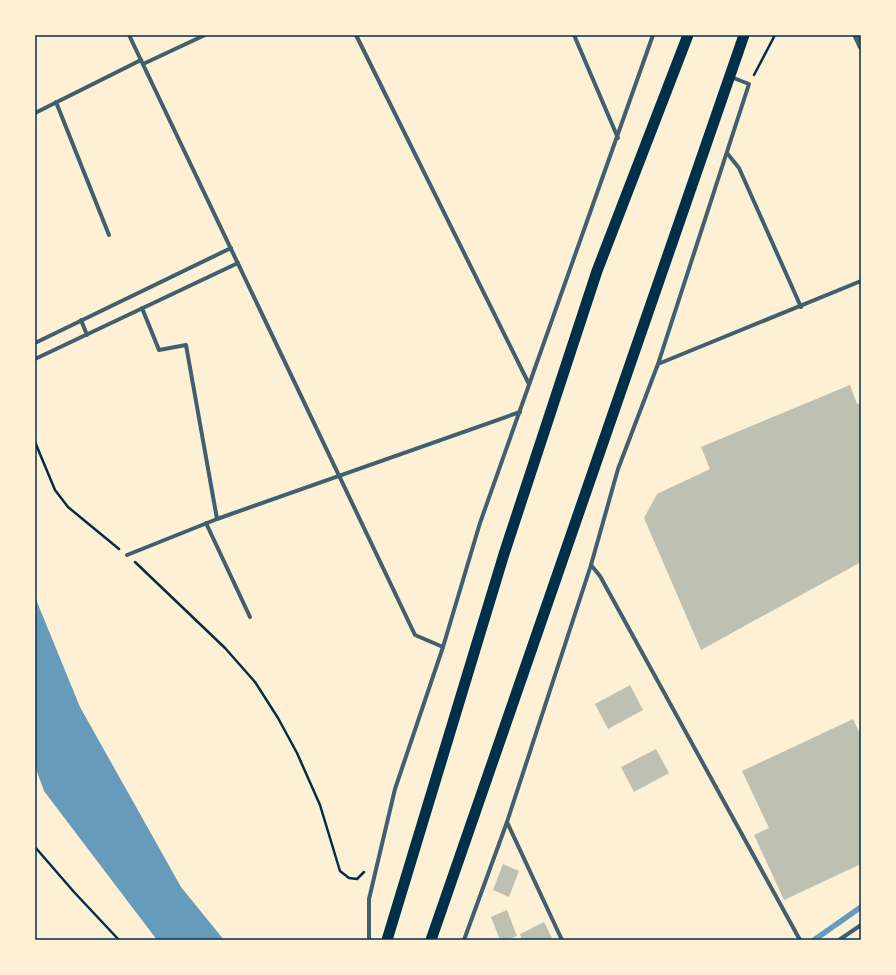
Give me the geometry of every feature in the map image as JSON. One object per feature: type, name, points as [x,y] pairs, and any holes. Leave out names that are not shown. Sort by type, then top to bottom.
[{"type":"highway","points":[[386,940],[504,554],[595,278],[688,35]]},
{"type":"highway","points":[[431,940],[744,35]]},
{"type":"street","points":[[129,35],[341,477],[415,636],[443,647]]},
{"type":"street","points":[[35,113],[142,62],[205,35]]},
{"type":"street","points":[[356,35],[529,384]]},
{"type":"street","points":[[574,35],[618,138]]},
{"type":"street","points":[[369,940],[369,899],[395,789],[443,647],[480,523],[618,138],[653,35]]},
{"type":"street","points":[[856,35],[861,46]]},
{"type":"street","points":[[464,940],[507,822],[591,565],[618,469],[658,364],[749,84],[730,76]]},
{"type":"street","points":[[56,102],[109,236]]},
{"type":"street","points":[[727,153],[739,168],[801,307]]},
{"type":"street","points":[[35,343],[231,248]]},
{"type":"street","points":[[35,359],[238,263]]},
{"type":"street","points":[[658,364],[801,307],[861,281]]},
{"type":"street","points":[[142,308],[159,350],[186,345],[217,519]]},
{"type":"street","points":[[81,320],[86,335]]},
{"type":"street","points":[[127,555],[206,523],[341,477],[520,412]]},
{"type":"street","points":[[206,523],[250,617]]},
{"type":"street","points":[[591,565],[600,576],[800,940]]},
{"type":"street","points":[[507,822],[562,940]]},
{"type":"street","points":[[839,940],[861,925]]},
{"type":"path","points":[[749,84],[775,35]]},
{"type":"path","points":[[35,442],[55,490],[68,507],[127,555],[225,648],[255,682],[290,739],[320,805],[340,871],[349,878],[357,879],[365,870]]},
{"type":"path","points":[[35,847],[74,892],[119,940]]},
{"type":"water","points":[[35,597],[80,707],[181,887],[224,940],[157,940],[44,791],[35,766]]},
{"type":"building","points":[[850,385],[857,404],[861,403],[861,562],[701,650],[644,518],[657,494],[710,469],[701,447]]},
{"type":"building","points":[[630,685],[643,710],[608,729],[595,704]]},
{"type":"building","points":[[853,719],[861,736],[861,864],[784,900],[754,835],[769,828],[742,771]]},
{"type":"building","points":[[656,749],[669,773],[634,792],[621,767]]},
{"type":"building","points":[[503,864],[519,871],[509,897],[493,890]]},
{"type":"building","points":[[507,910],[517,936],[506,940],[500,940],[491,917]]},
{"type":"building","points":[[544,922],[552,938],[548,940],[522,940],[520,934]]},
{"type":"waterway","points":[[814,940],[861,907]]}]
